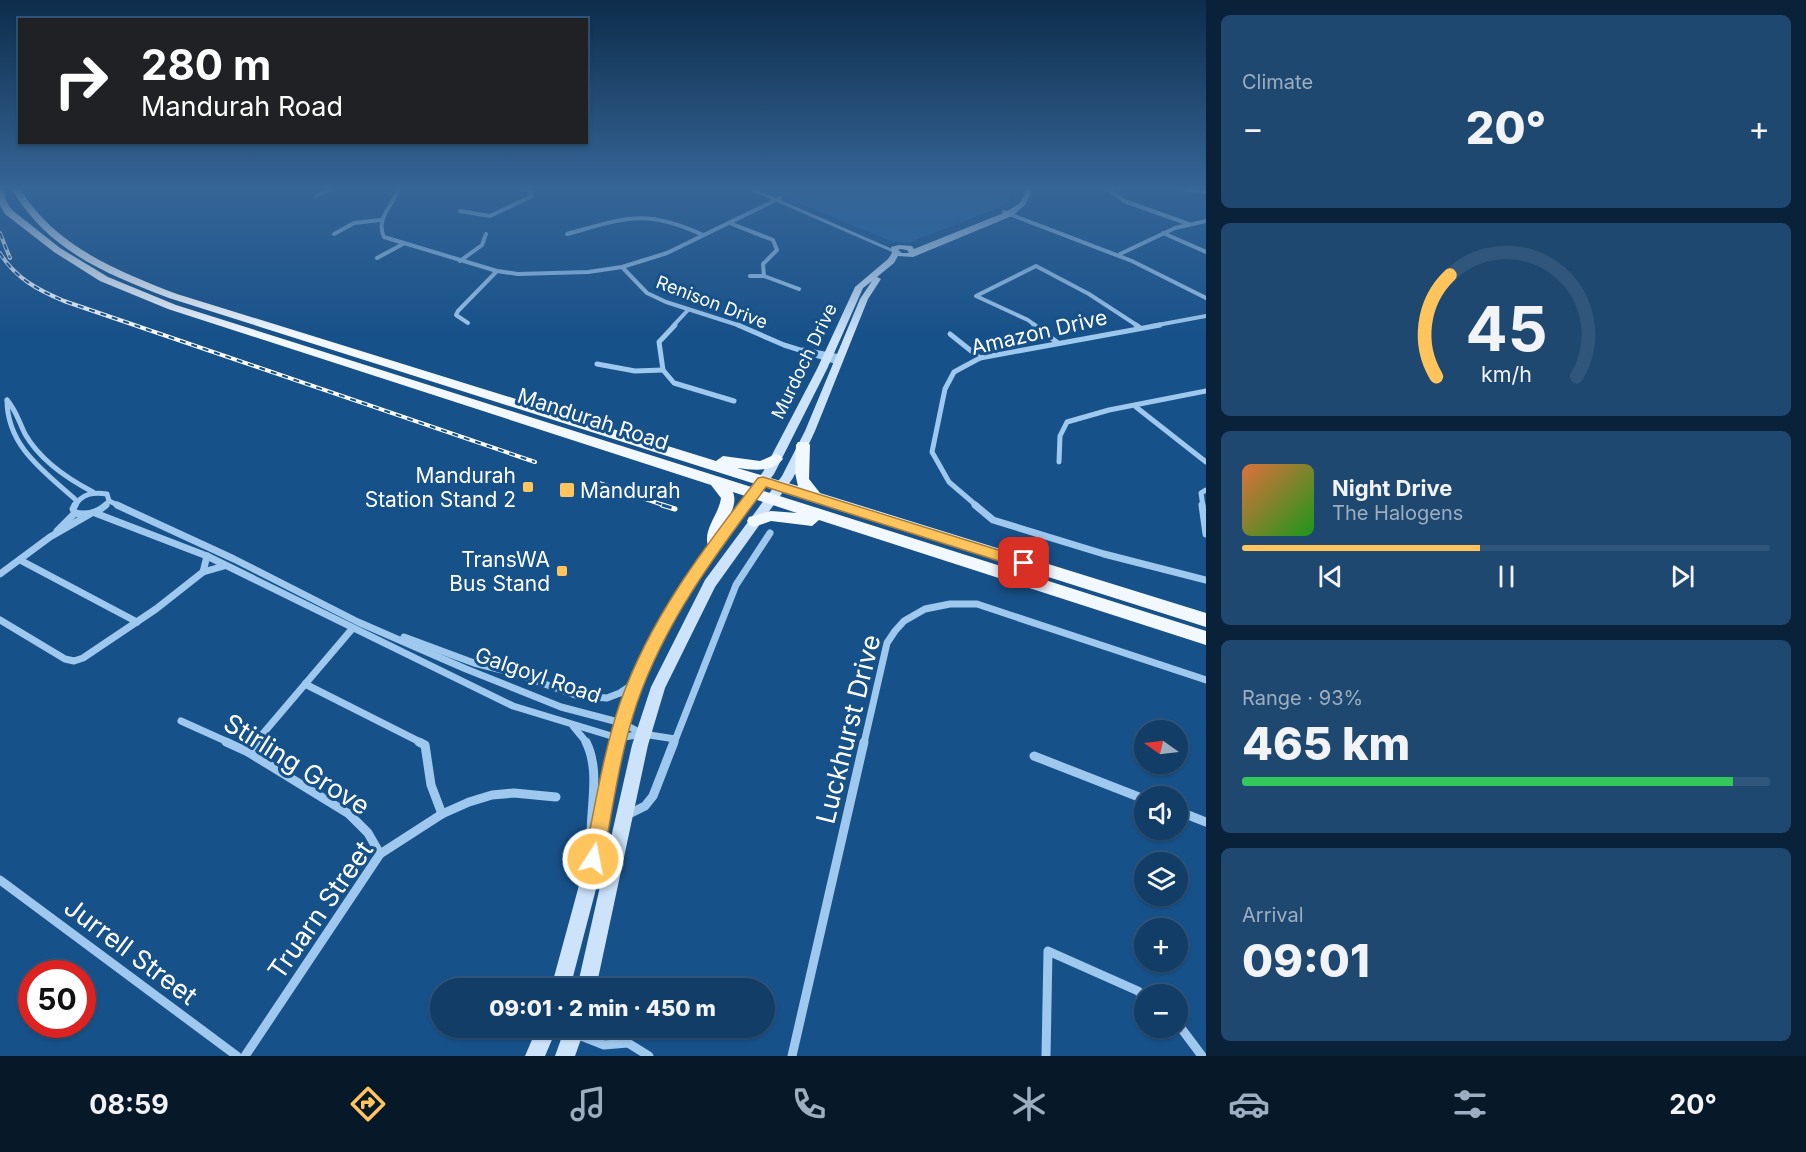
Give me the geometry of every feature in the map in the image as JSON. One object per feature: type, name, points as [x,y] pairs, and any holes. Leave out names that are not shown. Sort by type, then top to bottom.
[{"type":"highway","name":"Mandurah Road","points":[[41,238],[104,279],[172,307],[1206,638]]},
{"type":"highway","name":"Mandurah Road","points":[[61,238],[73,248],[118,274],[143,285],[1206,620]]},
{"type":"highway","points":[[803,445],[802,483],[808,492],[820,500]]},
{"type":"highway","points":[[653,447],[755,466],[766,465],[776,459]]},
{"type":"highway","points":[[706,479],[722,487],[729,498],[725,514],[717,527],[714,544]]},
{"type":"highway","points":[[754,521],[771,516],[791,517],[908,543]]},
{"type":"main road","name":"Murdoch Drive","points":[[564,978],[573,948],[620,731],[640,675],[667,619],[714,544],[763,482],[833,358],[868,290],[903,251],[938,238]]},
{"type":"main road","name":"Murdoch Drive","points":[[588,978],[644,734],[663,677],[710,584],[754,521],[782,487],[803,445],[833,358]]},
{"type":"main road","points":[[535,1056],[543,1038]]},
{"type":"main road","points":[[565,1056],[568,1038]]},
{"type":"street","points":[[387,238],[497,271],[528,274],[588,272],[622,267],[667,253],[698,238]]},
{"type":"street","points":[[460,261],[482,245],[484,238]]},
{"type":"street","points":[[764,276],[763,264],[777,250],[773,240],[769,238]]},
{"type":"street","points":[[872,238],[903,251]]},
{"type":"street","points":[[1077,238],[1162,273],[1206,298]]},
{"type":"street","points":[[1120,254],[1152,238]]},
{"type":"street","points":[[1175,238],[1206,252]]},
{"type":"street","points":[[377,258],[403,244]]},
{"type":"street","points":[[1058,343],[1028,320],[976,296],[1036,266],[1068,280],[1139,327]]},
{"type":"street","name":"Renison Drive","points":[[622,267],[647,293],[688,310],[727,320],[800,350],[833,358]]},
{"type":"street","points":[[468,323],[456,315],[458,311],[497,271]]},
{"type":"street","points":[[750,276],[764,276],[799,290]]},
{"type":"street","points":[[688,310],[658,342],[663,370],[674,382],[734,401]]},
{"type":"street","name":"Amazon Drive","points":[[1206,316],[980,358],[954,372],[945,389],[932,452],[940,469],[965,498],[993,520],[1104,554],[1206,580]]},
{"type":"street","points":[[950,334],[980,358]]},
{"type":"street","points":[[597,364],[635,371],[663,370]]},
{"type":"street","points":[[1059,462],[1060,432],[1068,421],[1079,416],[1136,407],[1206,391]]},
{"type":"street","points":[[0,403],[7,400]]},
{"type":"street","points":[[7,400],[15,408],[26,436],[45,459],[76,484],[93,492]]},
{"type":"street","points":[[7,400],[5,412],[17,442],[77,501]]},
{"type":"street","points":[[1136,407],[1206,462]]},
{"type":"street","points":[[37,464],[45,459]]},
{"type":"street","points":[[1206,490],[1201,493],[1206,534]]},
{"type":"street","points":[[0,574],[50,537],[75,513],[73,509],[77,501],[93,492]]},
{"type":"street","name":"Galgoyl Road","points":[[93,492],[107,494],[109,501],[234,559],[358,622],[389,633],[521,692],[561,707],[583,711],[620,731],[644,734]]},
{"type":"street","points":[[50,537],[93,514],[109,501]]},
{"type":"street","name":"Galgoyl Road","points":[[75,513],[93,514],[207,556],[506,703],[565,721],[644,734]]},
{"type":"street","points":[[622,827],[629,814],[650,802],[736,585],[770,533]]},
{"type":"street","points":[[203,572],[207,556]]},
{"type":"street","points":[[20,560],[137,622]]},
{"type":"street","points":[[0,620],[64,659],[74,661],[83,658],[137,622],[203,572],[224,566]]},
{"type":"street","name":"Luckhurst Drive","points":[[792,1056],[887,643],[900,624],[910,616],[931,606],[953,603],[977,604],[1206,680]]},
{"type":"street","points":[[248,752],[352,629]]},
{"type":"street","points":[[389,633],[430,644],[474,663],[523,676],[578,696],[603,697],[620,694],[627,690],[640,675]]},
{"type":"street","points":[[305,684],[425,745],[431,785],[442,814]]},
{"type":"street","name":"Stirling Grove","points":[[181,721],[248,752],[349,814],[368,832],[380,854]]},
{"type":"street","points":[[565,721],[582,734],[591,750],[593,786],[590,812],[593,859]]},
{"type":"street","points":[[644,734],[675,739]]},
{"type":"street","points":[[1034,756],[1134,795]]},
{"type":"street","name":"Truarn Street","points":[[245,1056],[380,854],[442,814],[492,795],[514,793],[556,797]]},
{"type":"street","points":[[1188,815],[1206,822]]},
{"type":"street","name":"Jurrell Street","points":[[0,879],[237,1056]]},
{"type":"street","points":[[1046,1056],[1048,951],[1134,990]]},
{"type":"street","points":[[1188,1037],[1202,1056]]},
{"type":"street","points":[[588,1038],[604,1045],[628,1043]]},
{"type":"street","points":[[624,1038],[649,1056]]},
{"type":"shaded area","points":[[884,238],[921,238],[909,243],[893,242]]},
{"type":"railway","points":[[2,238],[10,258]]},
{"type":"railway","points":[[0,253],[20,276],[64,301],[535,462]]},
{"type":"railway","points":[[599,483],[666,506]]},
{"type":"railway","points":[[662,505],[675,509]]},
{"type":"place","name":"Mandurah Station Stand 2","points":[[528,487]]},
{"type":"place","name":"Mandurah","points":[[567,490]]},
{"type":"place","name":"TransWA Bus Stand","points":[[562,571]]},
{"type":"route","points":[[593,859],[613,756],[629,702],[648,656],[701,562],[763,482],[1024,563]]}]
